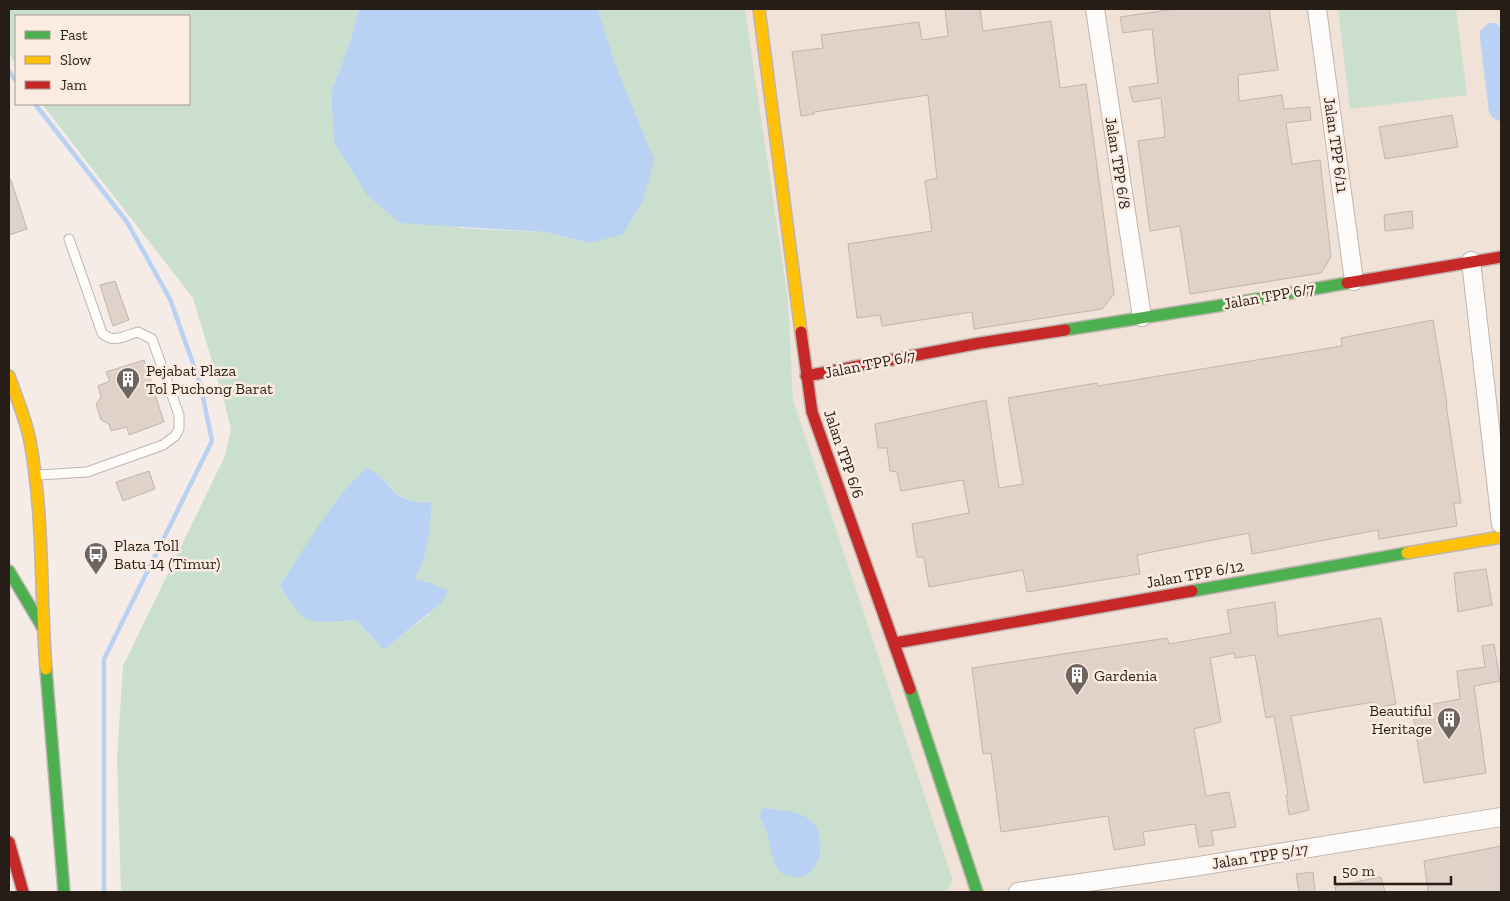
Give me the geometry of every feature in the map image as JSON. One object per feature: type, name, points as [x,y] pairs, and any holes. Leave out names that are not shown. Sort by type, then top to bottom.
[{"type":"main road","name":"Jalan TPP 6/6","points":[[759,9],[812,412],[895,643],[977,892]]},
{"type":"main road","name":"Jalan TPP 6/7","points":[[806,376],[980,343],[1142,318],[1471,260],[1501,257]]},
{"type":"main road","points":[[9,376],[30,439],[35,475],[39,521],[43,628],[64,892]]},
{"type":"main road","name":"Jalan TPP 6/12","points":[[895,643],[1501,537]]},
{"type":"main road","points":[[9,571],[43,628]]},
{"type":"main road","points":[[9,842],[23,892]]},
{"type":"street","name":"Jalan TPP 6/8","points":[[1095,9],[1142,318]]},
{"type":"street","name":"Jalan TPP 6/11","points":[[1317,9],[1354,281]]},
{"type":"street","points":[[1471,260],[1501,524]]},
{"type":"street","name":"Jalan TPP 5/17","points":[[1018,892],[1199,866],[1501,817]]},
{"type":"lane","points":[[35,475],[87,472],[164,445],[175,436],[180,422],[152,338],[138,332],[115,339],[107,338],[102,333],[69,239]]},
{"type":"shaded area","points":[[745,9],[1501,9],[1501,892],[946,892],[953,880],[793,399],[788,300]]},
{"type":"green space","points":[[9,9],[359,9],[350,42],[331,93],[334,142],[460,228],[544,232],[590,243],[616,67],[598,9],[745,9],[788,300],[793,399],[953,880],[946,892],[121,892],[117,758],[123,666],[225,456],[231,429],[193,298],[43,105],[190,105],[190,15],[15,15],[15,64],[9,53]],"holes":[[[367,468],[373,471],[402,497],[411,501],[432,503],[424,558],[414,579],[431,583],[429,614],[384,650],[356,620],[333,622],[280,585],[356,478]],[[762,809],[783,811],[809,819],[773,859],[767,832],[759,816]]]},
{"type":"green space","points":[[1338,9],[1456,9],[1467,95],[1350,109]]},
{"type":"water","points":[[359,9],[598,9],[616,67],[654,159],[643,201],[623,234],[590,243],[544,232],[400,223],[367,195],[334,142],[331,93],[350,42]]},
{"type":"water","points":[[1489,23],[1495,23],[1501,27],[1501,120],[1498,121],[1489,112],[1480,39],[1480,31]]},
{"type":"water","points":[[367,468],[378,475],[402,497],[411,501],[432,503],[428,541],[424,558],[415,579],[431,583],[448,591],[441,603],[384,650],[356,620],[324,622],[307,619],[295,608],[280,585],[331,508],[354,480]]},
{"type":"water","points":[[762,808],[800,814],[810,820],[816,827],[821,846],[816,865],[810,872],[802,876],[792,877],[783,874],[778,869],[773,860],[767,834],[759,816]]},
{"type":"building","points":[[945,9],[980,9],[983,31],[1051,21],[1060,88],[1086,84],[1114,294],[1102,309],[974,329],[972,312],[882,326],[880,315],[857,318],[848,244],[932,231],[925,181],[937,178],[928,95],[814,112],[814,114],[801,116],[792,52],[823,48],[821,35],[919,22],[922,40],[948,36]]},
{"type":"building","points":[[1175,9],[1269,9],[1278,70],[1238,75],[1239,101],[1282,95],[1284,109],[1310,107],[1311,120],[1286,123],[1292,164],[1320,160],[1331,257],[1321,273],[1190,294],[1180,226],[1150,231],[1138,141],[1165,137],[1161,98],[1133,102],[1129,87],[1158,83],[1152,29],[1123,33],[1120,17]]},
{"type":"building","points":[[1452,115],[1458,147],[1385,159],[1379,127]]},
{"type":"building","points":[[9,180],[11,180],[27,229],[9,235]]},
{"type":"building","points":[[1412,211],[1413,228],[1385,231],[1384,215]]},
{"type":"building","points":[[115,281],[129,320],[113,326],[100,285]]},
{"type":"building","points":[[1433,320],[1461,503],[1454,503],[1457,526],[1379,539],[1378,530],[1252,554],[1249,533],[1137,555],[1140,574],[1027,592],[1023,570],[929,587],[924,557],[917,557],[912,524],[969,513],[963,480],[901,491],[897,472],[890,471],[887,448],[878,448],[875,424],[986,400],[999,488],[1023,484],[1008,398],[1097,383],[1098,386],[1342,346],[1341,338]]},
{"type":"building","name":"Pejabat Plaza Tol Puchong Barat","points":[[144,360],[164,422],[129,435],[127,427],[111,431],[109,424],[101,420],[96,404],[101,397],[98,386],[110,381],[106,372]]},
{"type":"building","points":[[149,471],[155,489],[123,501],[116,482]]},
{"type":"building","points":[[1486,569],[1492,605],[1458,612],[1454,573]]},
{"type":"building","points":[[1275,602],[1278,636],[1381,618],[1396,704],[1375,708],[1373,702],[1291,716],[1309,810],[1289,815],[1286,795],[1288,794],[1274,716],[1266,718],[1255,655],[1235,658],[1234,653],[1210,658],[1221,722],[1194,729],[1206,796],[1229,792],[1236,827],[1211,831],[1214,845],[1199,847],[1195,824],[1143,832],[1145,845],[1114,850],[1108,816],[1001,832],[991,753],[983,754],[972,668],[1167,638],[1169,644],[1231,633],[1227,610]]},
{"type":"building","name":"Beautiful Heritage","points":[[1494,644],[1500,681],[1474,686],[1486,773],[1424,783],[1412,708],[1460,699],[1457,671],[1485,667],[1482,646]]},
{"type":"building","points":[[1501,846],[1501,892],[1428,892],[1424,861]]},
{"type":"building","points":[[1313,872],[1315,892],[1299,892],[1296,874]]},
{"type":"building","points":[[1381,877],[1385,892],[1336,892],[1335,886]]},
{"type":"waterway","points":[[9,71],[15,80]]},
{"type":"waterway","points":[[36,105],[127,222],[170,299],[200,383],[212,441],[104,659],[104,892]]},
{"type":"traffic: fast","points":[[1065,330],[1347,283]]},
{"type":"traffic: fast","points":[[1192,591],[1407,553]]},
{"type":"traffic: fast","points":[[9,571],[43,628]]},
{"type":"traffic: fast","points":[[46,669],[64,892]]},
{"type":"traffic: fast","points":[[910,689],[977,892]]},
{"type":"traffic: slow","points":[[759,9],[801,332]]},
{"type":"traffic: slow","points":[[9,376],[30,441],[38,498],[46,669]]},
{"type":"traffic: slow","points":[[1407,553],[1501,537]]},
{"type":"traffic: jam","points":[[1347,283],[1501,257]]},
{"type":"traffic: jam","points":[[806,376],[980,343],[1065,330]]},
{"type":"traffic: jam","points":[[801,332],[812,412],[910,689]]},
{"type":"traffic: jam","points":[[895,643],[1192,591]]},
{"type":"traffic: jam","points":[[9,842],[23,892]]},
{"type":"place","name":"Pejabat Plaza Tol Puchong Barat","points":[[128,400]]},
{"type":"place","name":"Plaza Toll Batu 14 (Timur)","points":[[96,575]]},
{"type":"place","name":"Gardenia","points":[[1077,696]]},
{"type":"place","name":"Beautiful Heritage","points":[[1449,740]]}]
